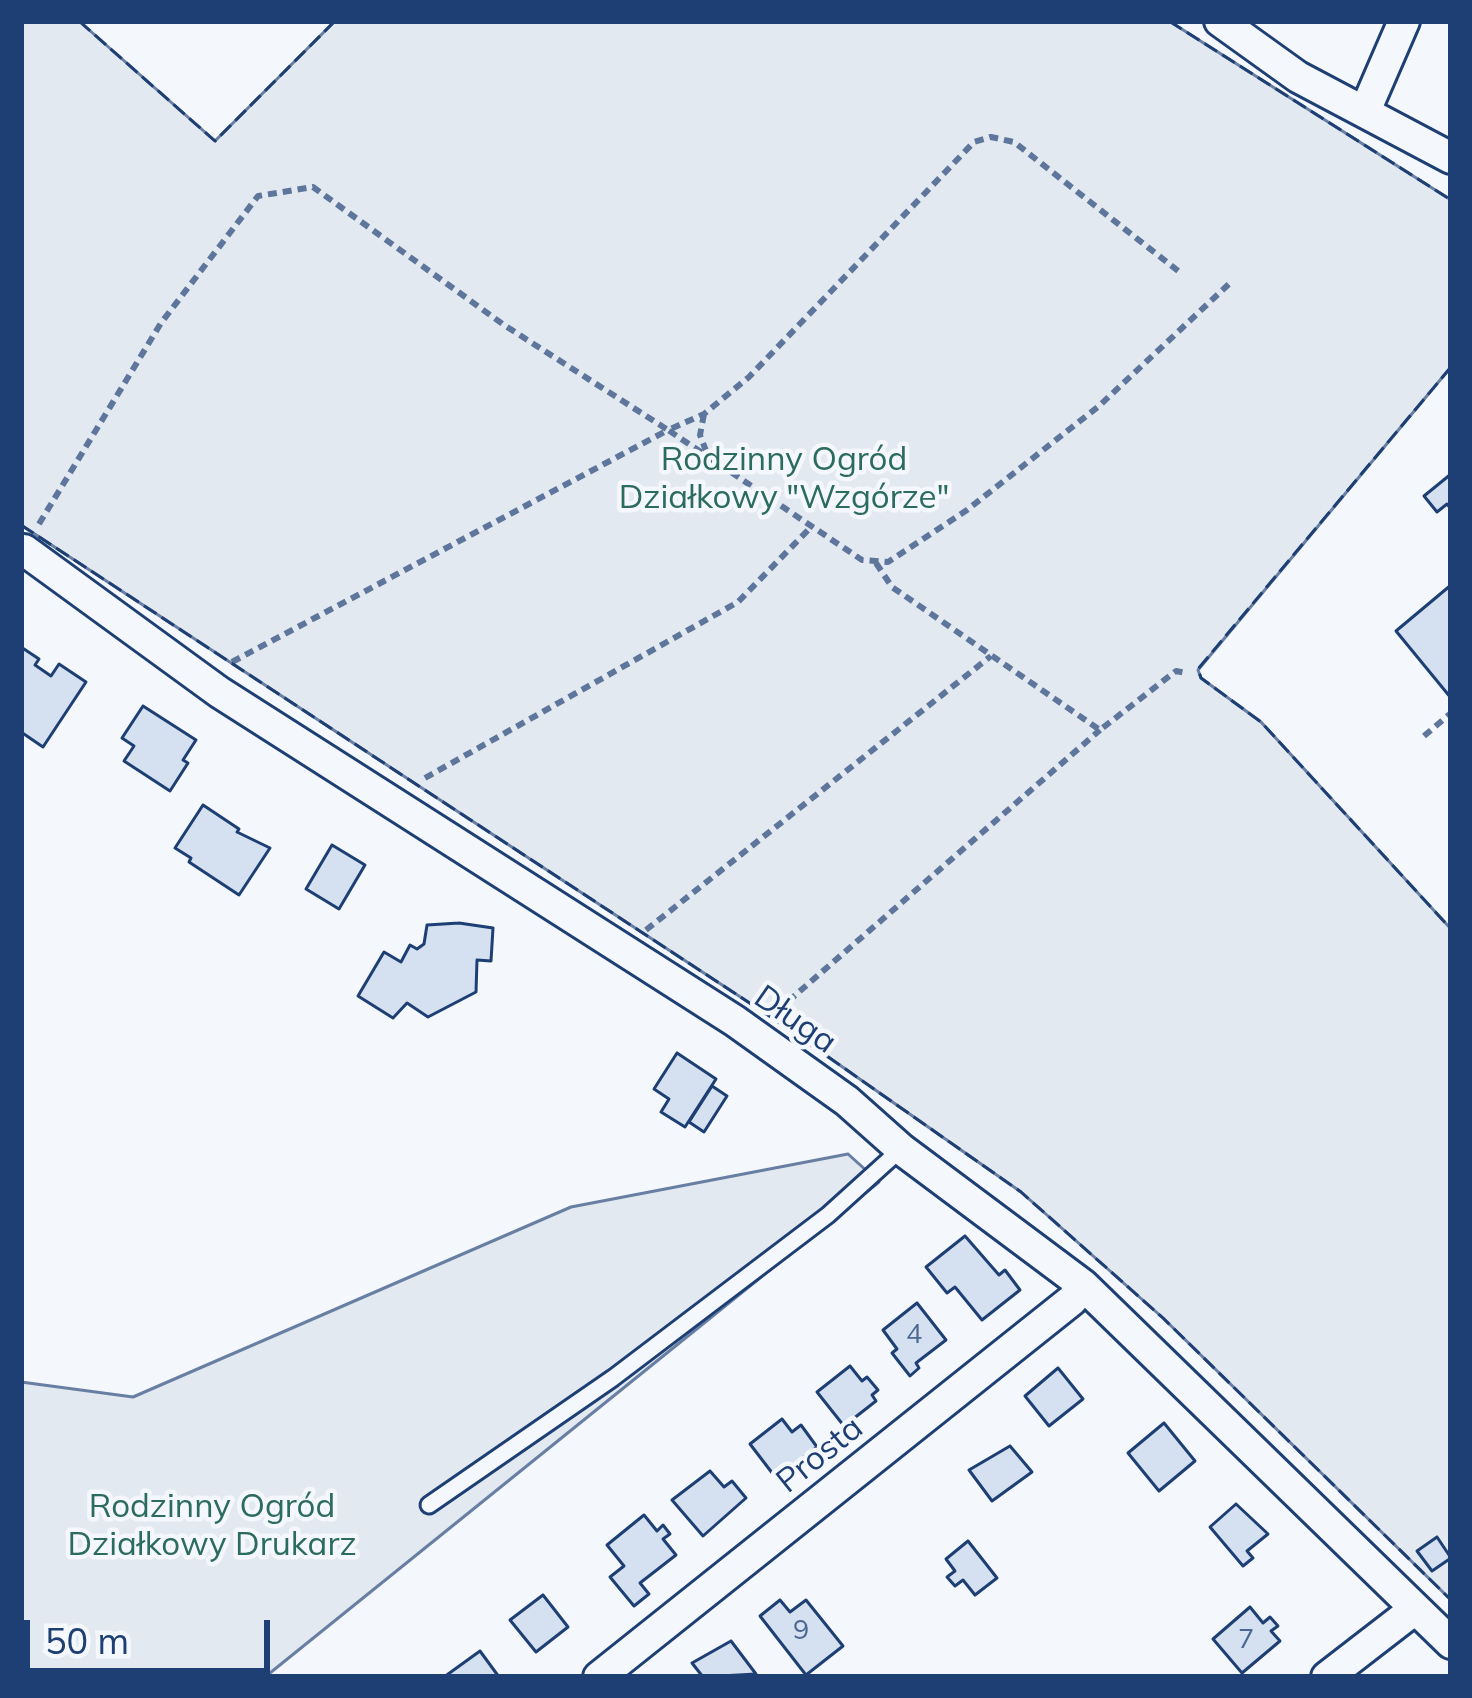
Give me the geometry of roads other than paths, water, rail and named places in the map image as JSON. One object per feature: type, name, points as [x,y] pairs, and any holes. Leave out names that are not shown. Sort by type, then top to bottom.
[{"type":"street","points":[[1220,21],[1298,76],[1451,158]]},
{"type":"street","points":[[1365,111],[1404,21]]},
{"type":"street","name":"Długa","points":[[24,550],[219,692],[627,952],[810,1075],[1083,1285],[1451,1642]]},
{"type":"street","name":"Prosta","points":[[599,1677],[1072,1300],[1083,1285]]},
{"type":"street","points":[[1327,1677],[1415,1609]]},
{"type":"lane","points":[[429,1505],[649,1351],[828,1215],[901,1149]]},
{"type":"park label","name":"Rodzinny Ogród Działkowy \"Wzgórze\"","points":[[784,479]]},
{"type":"park label","name":"Rodzinny Ogród Działkowy Drukarz","points":[[212,1526]]}]
